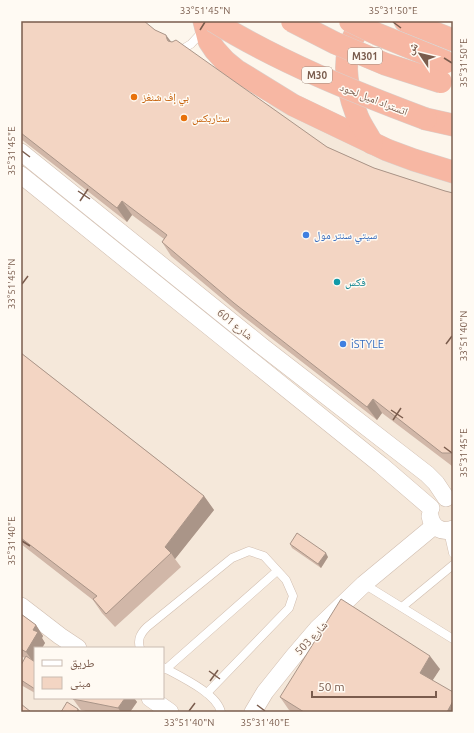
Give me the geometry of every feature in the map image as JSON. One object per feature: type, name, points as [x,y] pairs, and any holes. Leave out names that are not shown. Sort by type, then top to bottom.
[{"type":"highway","name":"M301","points":[[292,21],[335,43],[385,64],[449,77]]},
{"type":"highway","points":[[350,21],[376,34],[449,77]]},
{"type":"highway","points":[[363,21],[353,37],[347,54],[346,72],[349,90],[358,118],[372,143]]},
{"type":"highway","points":[[405,21],[453,40]]},
{"type":"highway","points":[[207,24],[209,41],[225,62],[293,105],[372,143],[414,160],[453,172]]},
{"type":"highway","name":"اتستراد اميل لحود","points":[[207,24],[245,40],[338,85],[426,119],[453,125]]},
{"type":"street","name":"شارع 601","points":[[21,152],[266,343],[427,474],[451,499]]},
{"type":"street","name":"شارع 601","points":[[21,175],[382,465],[431,508]]},
{"type":"street","points":[[445,529],[430,521],[431,508],[440,499],[451,499]]},
{"type":"street","name":"شارع 503","points":[[253,712],[265,692],[292,657],[317,629],[364,584],[445,529]]},
{"type":"street","points":[[21,606],[76,647]]},
{"type":"street","points":[[151,699],[170,712]]},
{"type":"lane","points":[[181,50],[191,44],[207,24]]},
{"type":"lane","points":[[445,529],[453,553]]},
{"type":"lane","points":[[140,647],[138,642],[139,638],[141,633],[147,627],[232,558],[249,550],[264,556],[286,580],[293,596],[289,608],[207,693]]},
{"type":"lane","points":[[402,607],[453,565]]},
{"type":"lane","points":[[221,712],[220,707],[207,693],[164,668],[278,571]]},
{"type":"lane","points":[[364,584],[453,639]]},
{"type":"shaded area","points":[[21,21],[331,125],[453,177],[453,712],[21,712]]},
{"type":"building","name":"سيتي سنتر مول","points":[[21,21],[144,21],[155,30],[166,35],[168,41],[172,42],[176,40],[327,147],[374,168],[453,193],[453,453],[442,453],[373,399],[367,407],[234,303],[162,242],[167,235],[122,201],[117,208],[21,133]]},
{"type":"building","points":[[21,353],[204,496],[165,547],[171,553],[106,614],[93,599],[97,596],[21,538]]},
{"type":"building","points":[[297,533],[326,553],[318,564],[290,544]]},
{"type":"building","points":[[341,599],[430,656],[420,673],[453,692],[453,701],[447,712],[304,712],[280,697]]},
{"type":"building","points":[[21,614],[36,625],[33,630],[38,632],[26,652],[21,649]]},
{"type":"building","points":[[26,656],[34,661],[34,688],[21,680],[21,665]]},
{"type":"building","points":[[73,699],[124,699],[118,708]]},
{"type":"building","points":[[67,702],[78,709],[77,712],[61,712]]},
{"type":"building","points":[[21,704],[31,712],[21,712]]},
{"type":"place","name":"بي إف شنغز","points":[[134,97]]},
{"type":"place","name":"ستاربكس","points":[[184,118]]},
{"type":"place","name":"سيتي سنتر مول","points":[[306,235]]},
{"type":"place","name":"فكس","points":[[337,282]]},
{"type":"place","name":"iSTYLE","points":[[343,344]]}]
